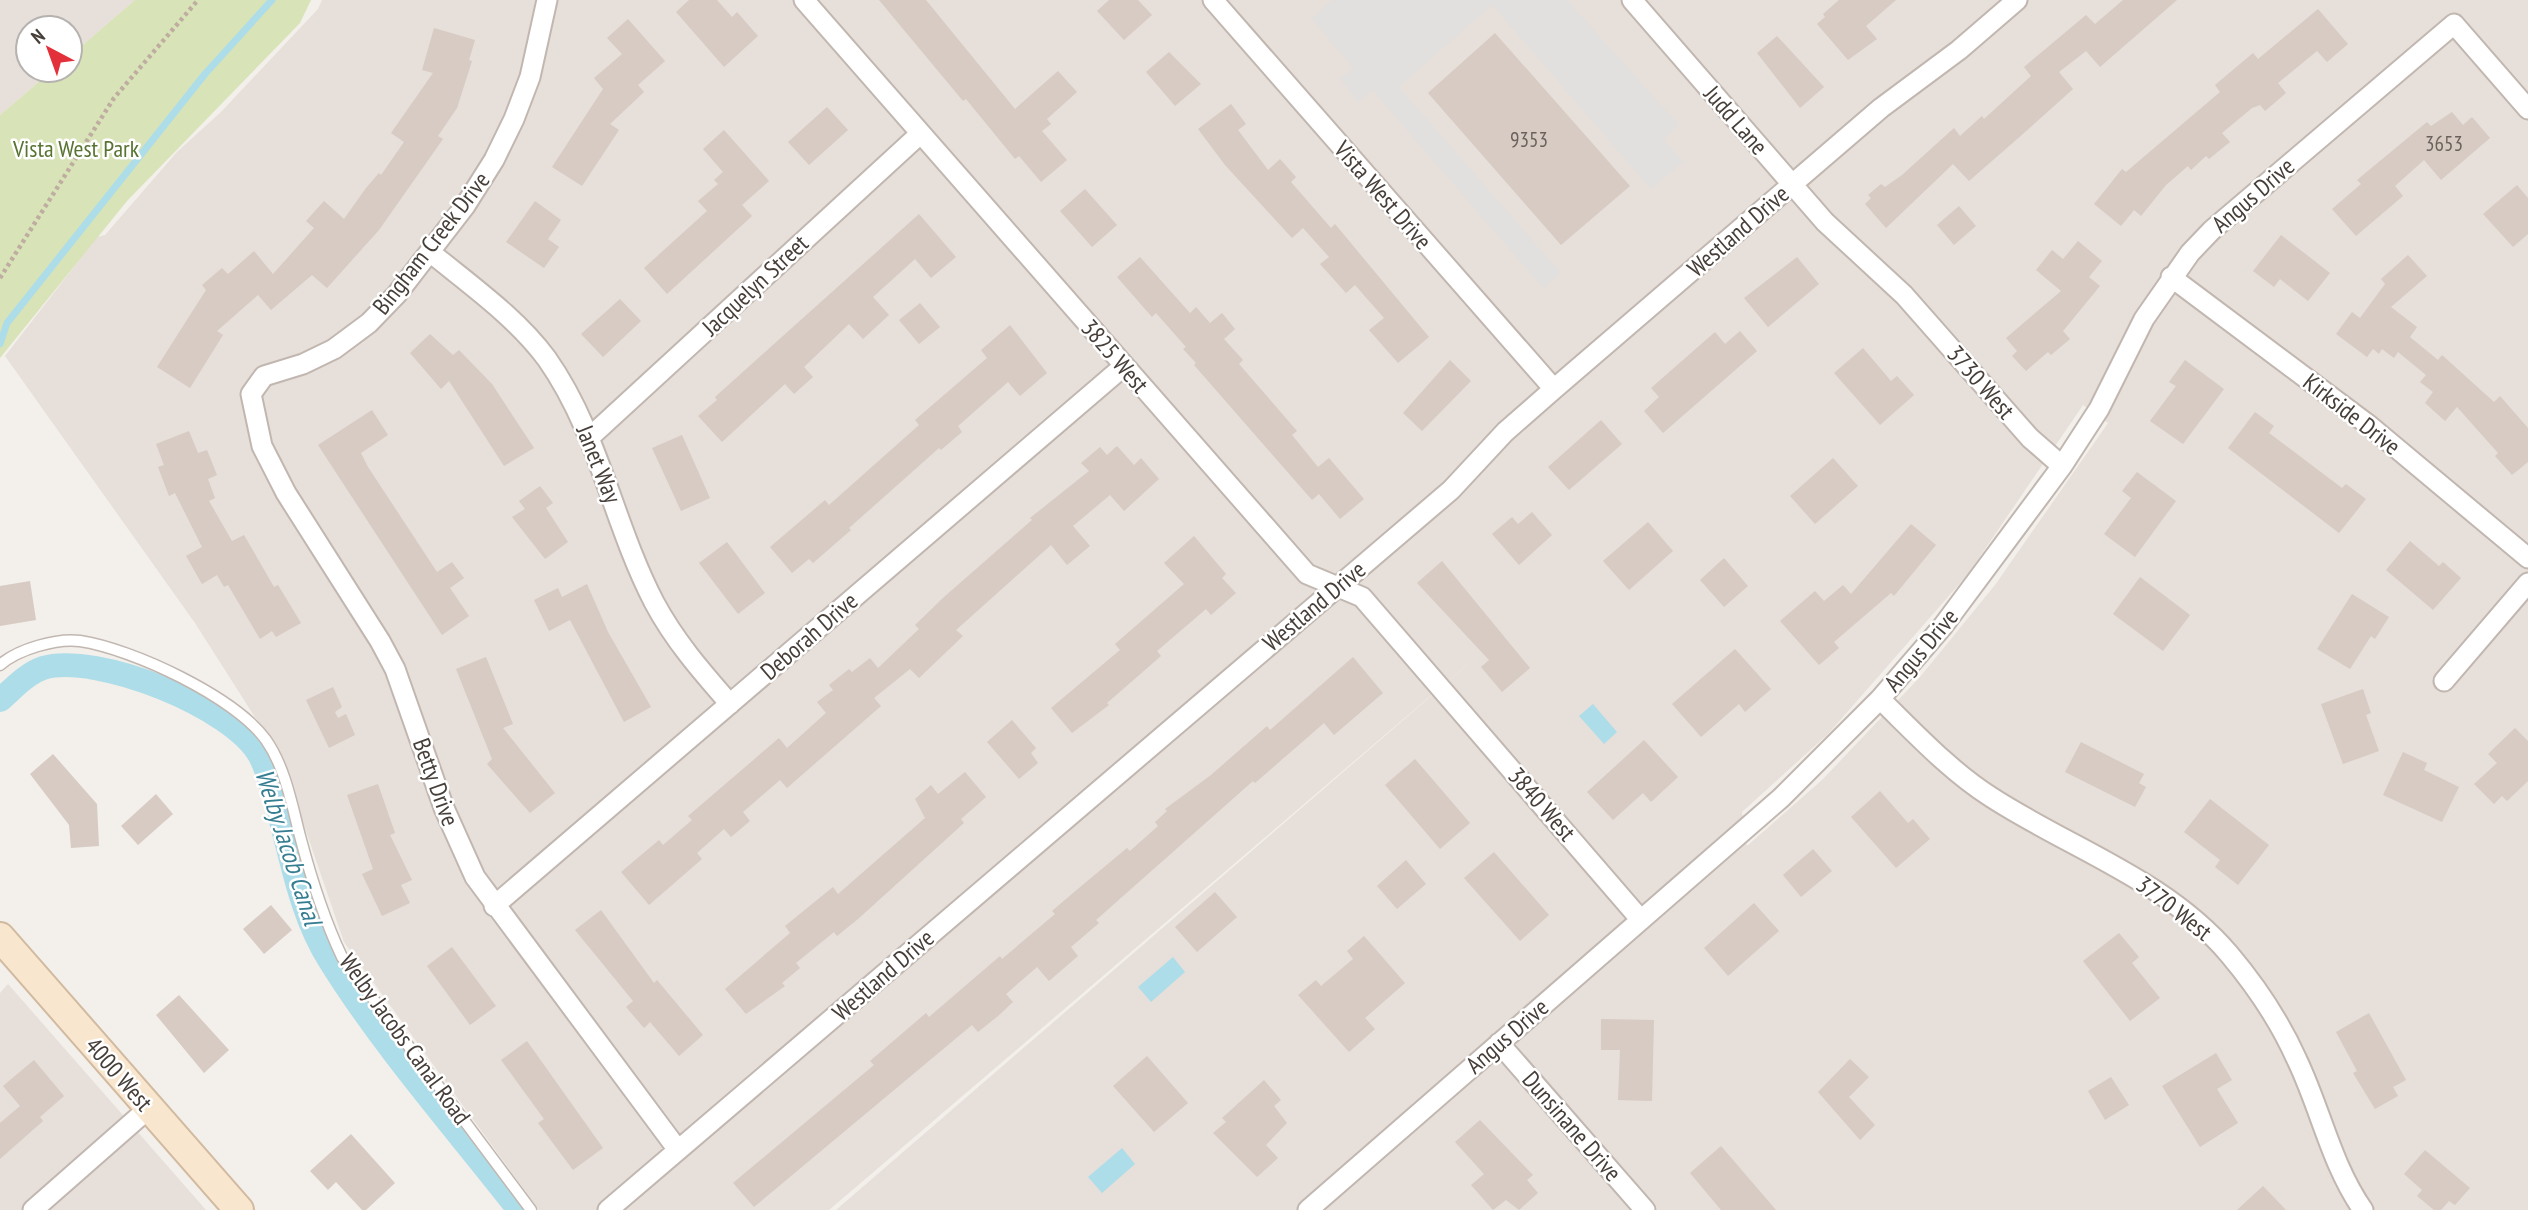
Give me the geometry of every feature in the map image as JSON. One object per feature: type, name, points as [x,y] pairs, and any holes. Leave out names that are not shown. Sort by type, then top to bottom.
[{"type":"main road","name":"4000 West","points":[[0,937],[239,1210]]},
{"type":"street","name":"Bingham Creek Drive","points":[[256,384],[264,376],[303,364],[334,349],[369,323],[430,252],[473,195],[514,119],[530,77],[547,0]]},
{"type":"street","name":"3825 West","points":[[804,0],[1307,575],[1362,597],[1443,688]]},
{"type":"street","name":"Vista West Drive","points":[[1213,0],[1554,389]]},
{"type":"street","name":"Judd Lane","points":[[1632,0],[1825,222],[1904,295]]},
{"type":"street","name":"Westland Drive","points":[[608,1210],[1451,489],[1505,432],[1792,184],[1881,108],[1959,50],[2017,0]]},
{"type":"street","name":"Angus Drive","points":[[1308,1210],[1781,798],[1880,699],[1943,626],[2062,466],[2099,410],[2144,319],[2171,277],[2212,230],[2454,24],[2528,109]]},
{"type":"street","name":"Jacquelyn Street","points":[[590,437],[920,134]]},
{"type":"street","name":"Janet Way","points":[[430,252],[517,326],[546,358],[590,437],[654,601],[676,638],[730,704]]},
{"type":"street","name":"Kirkside Drive","points":[[2171,277],[2370,426],[2528,558]]},
{"type":"street","name":"3730 West","points":[[1904,295],[2029,439],[2062,466]]},
{"type":"street","name":"Deborah Drive","points":[[494,906],[1124,366]]},
{"type":"street","name":"Betty Drive","points":[[256,384],[251,394],[262,446],[286,493],[395,669],[462,852],[494,906],[678,1150]]},
{"type":"street","points":[[2444,681],[2528,583]]},
{"type":"street","name":"3840 West","points":[[1443,688],[1641,920]]},
{"type":"street","name":"3770 West","points":[[1880,699],[1952,768],[1989,796],[2158,891],[2194,919],[2227,952],[2280,1026],[2298,1061],[2345,1184],[2363,1210]]},
{"type":"street","name":"Dunsinane Drive","points":[[1499,1043],[1645,1210]]},
{"type":"street","points":[[33,1210],[149,1108]]},
{"type":"lane","name":"Welby Jacobs Canal Road","points":[[0,665],[7,658],[53,642],[79,641],[132,656],[236,709],[244,717],[267,741],[286,784],[322,916],[342,957],[531,1210]]},
{"type":"path","points":[[0,278],[114,98],[198,0]]},
{"type":"shaded area","points":[[0,0],[135,0],[84,44],[84,14],[14,14],[14,84],[37,84],[0,115]]},
{"type":"shaded area","points":[[322,0],[2528,0],[2528,1210],[836,1210],[1489,646],[829,1210],[539,1210],[344,942],[281,758],[195,623],[5,356],[97,237],[105,235],[177,152],[221,112],[318,9]],"holes":[[[2083,405],[2108,423],[1995,585],[1920,677],[1822,780],[1747,846],[1742,812],[1828,734],[1968,574]]]},
{"type":"shaded area","points":[[1332,0],[1567,0],[1679,125],[1664,139],[1683,162],[1651,189],[1492,5],[1399,87],[1561,273],[1543,288],[1372,90],[1358,102],[1340,79],[1353,68],[1311,18]]},
{"type":"shaded area","points":[[8,984],[206,1210],[0,1210],[0,993]]},
{"type":"green space","name":"Vista West Park","points":[[135,0],[311,0],[300,23],[127,201],[0,358],[0,115],[37,84],[84,84],[84,44]]},
{"type":"water","points":[[1593,704],[1617,732],[1604,744],[1579,716]]},
{"type":"water","points":[[1173,957],[1185,972],[1151,1002],[1138,987]]},
{"type":"water","points":[[1122,1148],[1135,1164],[1102,1193],[1088,1177]]},
{"type":"building","points":[[689,0],[717,0],[732,17],[737,12],[758,36],[724,67],[676,12]]},
{"type":"building","points":[[879,0],[926,0],[1015,109],[1058,71],[1077,92],[1047,119],[1051,124],[1042,131],[1067,160],[1041,182],[1019,156],[1015,159],[966,99],[963,101]]},
{"type":"building","points":[[1109,0],[1138,0],[1152,15],[1124,40],[1097,11]]},
{"type":"building","points":[[1839,0],[1896,0],[1866,26],[1877,39],[1848,60],[1817,24],[1825,17],[1823,14]]},
{"type":"building","points":[[2123,0],[2177,0],[2100,67],[2086,51],[2059,72],[2073,89],[1969,181],[1953,164],[1886,228],[1865,204],[1871,198],[1868,195],[1881,184],[1885,187],[1902,175],[1954,128],[1960,136],[1982,116],[1984,119],[2031,76],[2024,67],[2086,15],[2095,24]]},
{"type":"building","points":[[2318,9],[2348,44],[2327,62],[2317,51],[2278,83],[2286,93],[2265,111],[2260,105],[2252,108],[2222,133],[2230,142],[2209,159],[2206,156],[2191,170],[2188,166],[2166,185],[2141,216],[2134,210],[2121,226],[2094,204],[2122,169],[2126,172],[2220,92],[2215,85],[2253,53],[2258,59]]},
{"type":"building","points":[[628,19],[665,61],[638,85],[644,92],[610,124],[619,130],[582,186],[552,167],[603,89],[594,78],[622,54],[607,38]]},
{"type":"building","points":[[434,28],[475,40],[469,60],[472,61],[457,108],[438,136],[443,139],[379,230],[327,288],[312,275],[271,310],[258,295],[217,331],[223,335],[190,388],[157,367],[206,290],[202,285],[222,268],[228,274],[254,251],[273,274],[314,228],[306,221],[324,201],[344,219],[366,188],[379,173],[381,175],[404,142],[391,133],[433,73],[422,70]]},
{"type":"building","points":[[1495,33],[1630,186],[1561,245],[1428,93]]},
{"type":"building","points":[[1777,36],[1824,87],[1800,108],[1757,53]]},
{"type":"building","points":[[1169,52],[1201,84],[1175,106],[1146,72]]},
{"type":"building","points":[[1231,104],[1246,124],[1238,130],[1268,170],[1280,159],[1296,177],[1291,182],[1331,228],[1335,224],[1429,337],[1398,363],[1369,330],[1384,318],[1355,285],[1346,293],[1320,264],[1329,257],[1303,228],[1292,238],[1225,165],[1198,129]]},
{"type":"building","points":[[827,107],[848,130],[809,165],[788,142]]},
{"type":"building","points":[[2452,112],[2463,125],[2472,117],[2490,138],[2441,180],[2424,160],[2395,186],[2403,196],[2356,236],[2332,209],[2361,184],[2357,180],[2427,122],[2431,126]]},
{"type":"building","points":[[724,130],[769,181],[742,205],[752,216],[667,294],[644,268],[707,211],[698,201],[718,184],[714,180],[723,172],[703,149]]},
{"type":"building","points":[[2517,185],[2528,198],[2528,234],[2513,247],[2483,214]]},
{"type":"building","points":[[1085,189],[1117,225],[1092,247],[1060,211]]},
{"type":"building","points":[[535,201],[561,220],[548,239],[559,247],[544,268],[506,242]]},
{"type":"building","points":[[1959,206],[1976,226],[1954,245],[1937,225]]},
{"type":"building","points":[[919,214],[956,257],[931,278],[915,259],[873,297],[889,315],[863,339],[849,324],[804,367],[813,377],[794,394],[785,384],[722,442],[698,416],[717,400],[715,397]]},
{"type":"building","points":[[2281,235],[2330,273],[2308,301],[2280,279],[2274,287],[2253,271]]},
{"type":"building","points":[[2078,241],[2102,261],[2089,277],[2100,286],[2063,331],[2070,339],[2051,355],[2048,352],[2026,371],[2012,356],[2017,351],[2006,338],[2061,291],[2036,270],[2052,250],[2063,259]]},
{"type":"building","points":[[2408,255],[2427,276],[2391,307],[2417,327],[2410,337],[2438,360],[2442,355],[2494,402],[2500,396],[2528,428],[2528,462],[2512,475],[2495,456],[2498,453],[2457,407],[2445,421],[2425,403],[2433,392],[2420,382],[2426,375],[2398,352],[2394,358],[2382,349],[2379,354],[2373,349],[2367,357],[2336,334],[2352,312],[2360,318],[2385,284],[2381,279]]},
{"type":"building","points":[[1140,257],[1190,313],[1196,307],[1210,323],[1222,313],[1235,329],[1224,339],[1243,360],[1239,364],[1297,431],[1292,435],[1318,467],[1329,458],[1364,499],[1340,519],[1319,494],[1312,500],[1194,365],[1196,363],[1183,349],[1186,347],[1156,313],[1152,317],[1117,277]]},
{"type":"building","points":[[1797,257],[1819,284],[1768,327],[1744,298]]},
{"type":"building","points":[[620,299],[641,321],[603,357],[581,334]]},
{"type":"building","points":[[920,303],[940,327],[919,344],[899,320]]},
{"type":"building","points":[[1010,325],[1047,373],[1020,396],[1008,382],[958,426],[962,432],[941,450],[939,448],[813,563],[809,559],[792,573],[770,547],[825,500],[829,505],[919,425],[915,420],[987,358],[981,350]]},
{"type":"building","points":[[1740,331],[1757,351],[1663,433],[1644,411],[1659,397],[1651,388],[1715,332],[1725,344]]},
{"type":"building","points":[[430,334],[453,355],[459,350],[492,384],[534,448],[504,466],[449,381],[441,389],[410,353]]},
{"type":"building","points":[[1863,348],[1891,381],[1897,376],[1914,395],[1880,425],[1834,373]]},
{"type":"building","points":[[1450,360],[1471,381],[1422,431],[1403,413]]},
{"type":"building","points":[[2185,360],[2224,389],[2183,444],[2150,421],[2176,386],[2169,382]]},
{"type":"building","points":[[372,410],[388,435],[361,453],[368,467],[437,572],[452,562],[464,578],[450,588],[469,616],[442,635],[318,445]]},
{"type":"building","points":[[2255,412],[2274,426],[2269,433],[2342,488],[2346,484],[2366,499],[2339,533],[2228,448]]},
{"type":"building","points":[[1601,420],[1622,444],[1569,490],[1548,467]]},
{"type":"building","points":[[189,431],[198,453],[207,450],[217,475],[208,479],[215,498],[209,501],[232,541],[244,535],[274,587],[278,585],[301,623],[276,637],[272,631],[260,639],[228,585],[224,587],[217,575],[202,584],[186,556],[202,547],[175,493],[169,496],[158,467],[164,465],[156,444]]},
{"type":"building","points":[[682,435],[710,498],[681,511],[652,448]]},
{"type":"building","points":[[1117,446],[1134,465],[1141,458],[1159,479],[1124,511],[1110,495],[1073,526],[1090,546],[1067,565],[1051,545],[956,630],[963,636],[919,678],[910,669],[874,698],[881,706],[787,788],[780,780],[743,812],[750,821],[731,837],[724,829],[697,853],[702,859],[649,905],[621,872],[659,840],[663,845],[692,820],[688,816],[779,738],[787,748],[826,713],[817,702],[833,690],[829,685],[849,669],[852,672],[870,658],[878,668],[919,629],[915,625],[944,597],[1032,520],[1030,518],[1089,471],[1081,463],[1100,447],[1107,455]]},
{"type":"building","points":[[1833,458],[1858,486],[1815,524],[1790,496]]},
{"type":"building","points":[[2137,472],[2176,501],[2135,557],[2104,534],[2131,498],[2122,491]]},
{"type":"building","points":[[540,486],[553,503],[546,508],[568,542],[545,559],[512,517],[525,509],[519,501]]},
{"type":"building","points":[[1532,512],[1552,535],[1519,565],[1492,534],[1512,517],[1518,524]]},
{"type":"building","points":[[1648,522],[1673,551],[1629,590],[1603,561]]},
{"type":"building","points":[[1911,524],[1936,545],[1894,596],[1891,593],[1834,642],[1839,648],[1819,665],[1780,621],[1815,591],[1824,601],[1843,585],[1851,594]]},
{"type":"building","points":[[1194,536],[1226,574],[1222,578],[1236,593],[1211,615],[1206,609],[1157,651],[1161,656],[1107,703],[1109,705],[1072,733],[1051,708],[1120,650],[1115,644],[1184,584],[1164,563]]},
{"type":"building","points":[[2410,541],[2439,566],[2443,562],[2461,578],[2433,610],[2386,570]]},
{"type":"building","points":[[727,542],[765,593],[738,614],[699,563]]},
{"type":"building","points":[[1724,558],[1748,586],[1724,607],[1700,580]]},
{"type":"building","points":[[1442,561],[1530,668],[1502,692],[1481,667],[1489,660],[1417,583]]},
{"type":"building","points":[[2140,577],[2190,615],[2163,651],[2113,614]]},
{"type":"building","points":[[30,581],[36,620],[0,626],[0,586]]},
{"type":"building","points":[[587,584],[608,632],[651,707],[624,722],[570,620],[549,631],[534,600],[558,588],[562,597]]},
{"type":"building","points":[[2352,594],[2389,617],[2375,639],[2371,636],[2350,669],[2317,649]]},
{"type":"building","points":[[1735,649],[1771,689],[1745,712],[1739,704],[1701,737],[1672,704]]},
{"type":"building","points":[[486,657],[513,724],[503,728],[555,793],[530,813],[487,764],[492,759],[456,669]]},
{"type":"building","points":[[1353,657],[1383,693],[1334,735],[1324,723],[1255,783],[1253,781],[1096,920],[1099,923],[1071,947],[1078,956],[1049,981],[1037,967],[1006,994],[1013,1002],[998,1016],[978,1032],[972,1025],[754,1207],[733,1183],[874,1065],[870,1061],[926,1013],[929,1017],[1000,956],[1002,959],[1055,914],[1052,911],[1127,848],[1130,851],[1158,826],[1155,822],[1167,811],[1165,809],[1211,775],[1267,726],[1270,730]]},
{"type":"building","points":[[333,687],[342,707],[335,712],[338,718],[346,714],[355,735],[329,748],[306,700]]},
{"type":"building","points":[[2363,689],[2371,713],[2366,715],[2379,751],[2343,764],[2321,704]]},
{"type":"building","points":[[1012,720],[1036,748],[1031,753],[1038,763],[1019,779],[987,742]]},
{"type":"building","points":[[2515,728],[2528,741],[2528,781],[2507,801],[2502,796],[2494,804],[2474,784],[2497,763],[2488,754]]},
{"type":"building","points":[[1644,740],[1678,777],[1651,802],[1643,793],[1613,820],[1587,792]]},
{"type":"building","points":[[2081,742],[2144,774],[2139,783],[2146,787],[2135,807],[2065,772]]},
{"type":"building","points":[[2403,752],[2427,763],[2424,770],[2459,787],[2442,822],[2383,795]]},
{"type":"building","points":[[53,754],[97,804],[99,846],[71,848],[69,825],[30,774]]},
{"type":"building","points":[[1415,759],[1470,823],[1440,849],[1385,785]]},
{"type":"building","points":[[965,772],[986,797],[961,819],[964,823],[858,919],[837,936],[834,932],[796,963],[800,968],[782,983],[785,986],[746,1014],[725,989],[790,933],[785,926],[833,887],[838,894],[925,818],[915,799],[931,785],[938,794]]},
{"type":"building","points":[[378,784],[395,833],[390,835],[412,880],[401,885],[410,903],[382,916],[362,874],[373,869],[347,795]]},
{"type":"building","points":[[1880,791],[1908,823],[1913,819],[1930,839],[1896,868],[1851,817]]},
{"type":"building","points":[[156,794],[173,814],[138,845],[121,826]]},
{"type":"building","points":[[2210,799],[2269,845],[2238,885],[2215,867],[2220,860],[2184,832]]},
{"type":"building","points":[[1813,849],[1832,871],[1801,897],[1783,875]]},
{"type":"building","points":[[1494,852],[1549,915],[1520,941],[1464,878]]},
{"type":"building","points":[[1406,860],[1426,884],[1397,909],[1377,886]]},
{"type":"building","points":[[1215,892],[1237,917],[1197,952],[1175,927]]},
{"type":"building","points":[[1754,903],[1779,931],[1728,976],[1704,948]]},
{"type":"building","points":[[271,905],[292,930],[264,954],[243,929]]},
{"type":"building","points":[[601,910],[654,983],[657,980],[703,1035],[679,1056],[650,1022],[644,1028],[626,1007],[633,1001],[575,930]]},
{"type":"building","points":[[2119,933],[2139,957],[2132,963],[2160,998],[2130,1021],[2083,961]]},
{"type":"building","points":[[1364,936],[1405,983],[1365,1018],[1375,1029],[1349,1052],[1298,995],[1316,980],[1321,986],[1353,959],[1347,951]]},
{"type":"building","points":[[452,947],[496,1006],[470,1025],[427,966]]},
{"type":"building","points":[[179,995],[229,1050],[204,1073],[156,1015]]},
{"type":"building","points":[[2369,1013],[2406,1080],[2393,1087],[2398,1096],[2375,1109],[2353,1073],[2357,1071],[2336,1032]]},
{"type":"building","points":[[1601,1019],[1654,1020],[1652,1101],[1618,1100],[1620,1050],[1601,1050]]},
{"type":"building","points":[[527,1041],[603,1148],[573,1170],[538,1123],[544,1119],[501,1060]]},
{"type":"building","points":[[2216,1053],[2232,1080],[2217,1089],[2238,1123],[2200,1147],[2162,1086]]},
{"type":"building","points":[[1147,1056],[1188,1103],[1154,1132],[1113,1086]]},
{"type":"building","points":[[1850,1059],[1869,1077],[1849,1097],[1875,1125],[1860,1140],[1818,1092]]},
{"type":"building","points":[[34,1060],[64,1096],[40,1117],[43,1121],[0,1159],[0,1123],[20,1106],[3,1086]]},
{"type":"building","points":[[2111,1077],[2129,1105],[2105,1120],[2088,1091]]},
{"type":"building","points":[[1264,1080],[1281,1100],[1274,1106],[1287,1123],[1266,1145],[1278,1158],[1257,1177],[1213,1133],[1226,1122],[1222,1118]]},
{"type":"building","points":[[1480,1120],[1533,1175],[1527,1180],[1538,1193],[1519,1210],[1506,1200],[1493,1210],[1471,1185],[1484,1174],[1455,1142]]},
{"type":"building","points":[[351,1134],[395,1183],[366,1210],[362,1210],[336,1182],[328,1190],[310,1171]]},
{"type":"building","points":[[1721,1146],[1776,1210],[1721,1210],[1690,1173]]},
{"type":"building","points":[[2425,1150],[2470,1188],[2455,1205],[2449,1201],[2441,1210],[2434,1210],[2417,1196],[2422,1190],[2404,1174]]},
{"type":"building","points":[[2263,1186],[2286,1210],[2237,1210]]},
{"type":"waterway","points":[[0,344],[7,323],[205,74],[272,0]]},
{"type":"waterway","name":"Welby Jacob Canal","points":[[0,700],[25,678],[43,668],[66,665],[96,668],[128,676],[194,702],[223,719],[245,737],[260,756],[265,768],[304,905],[330,961],[397,1057],[519,1210]]}]
